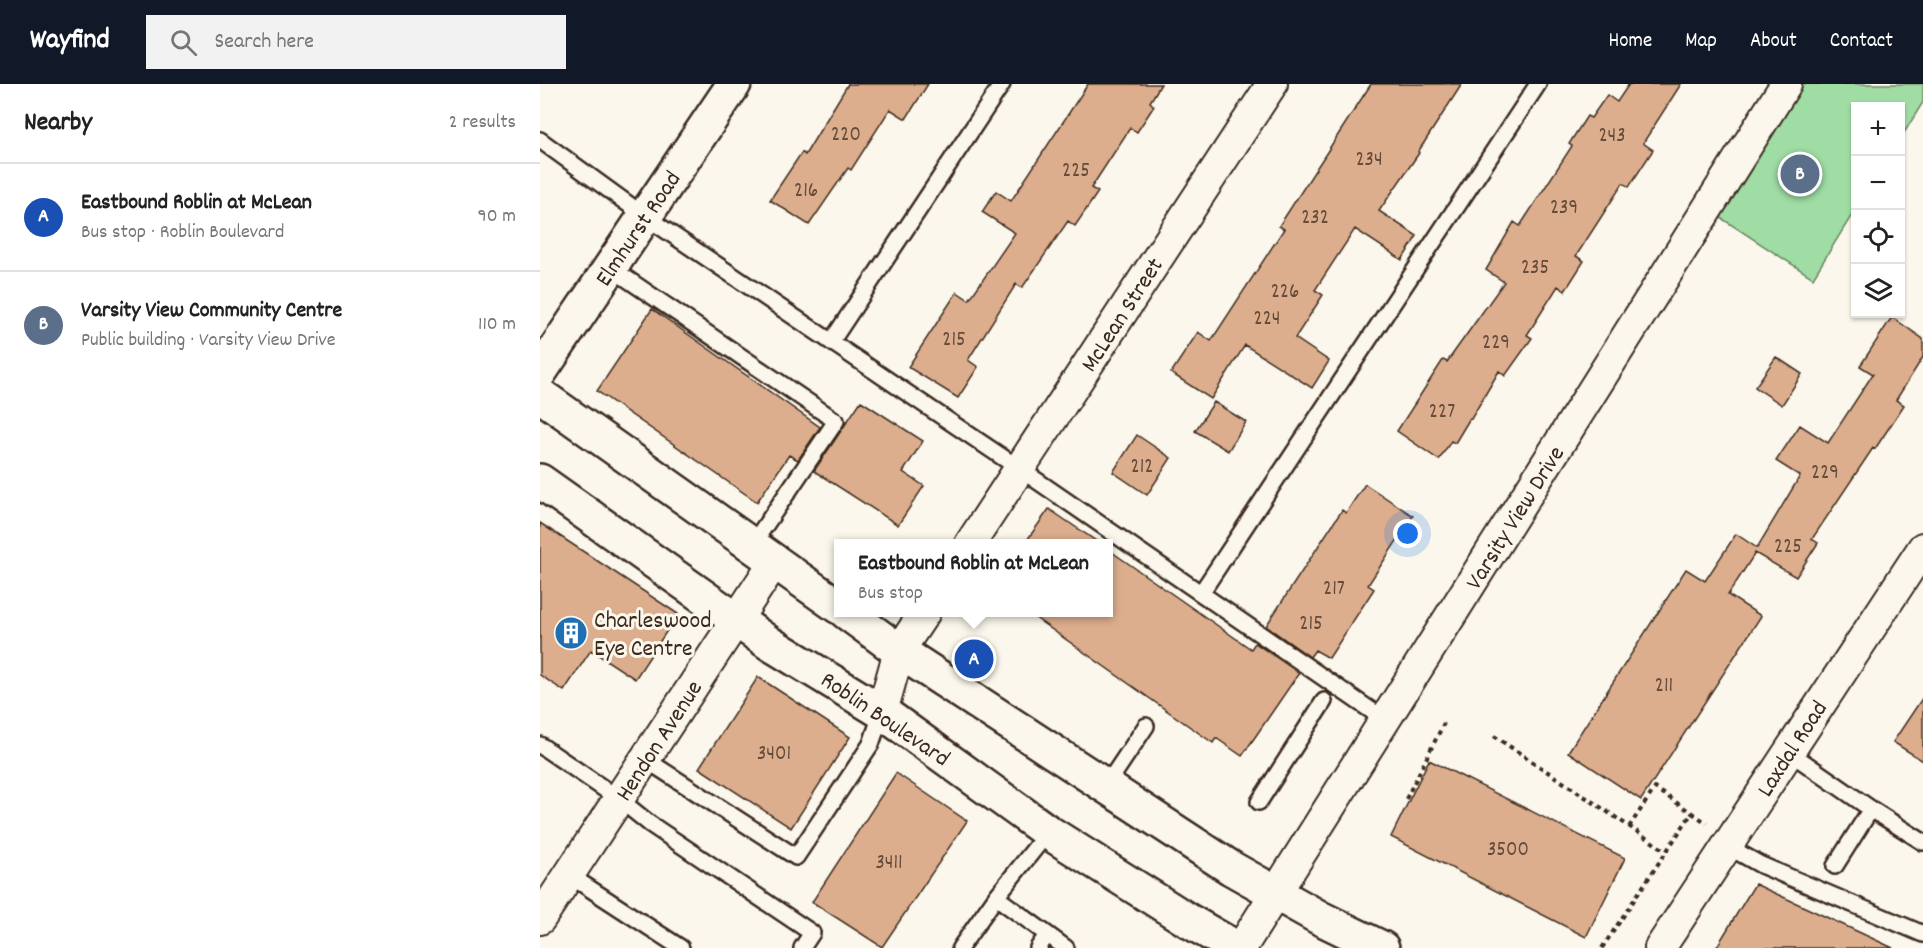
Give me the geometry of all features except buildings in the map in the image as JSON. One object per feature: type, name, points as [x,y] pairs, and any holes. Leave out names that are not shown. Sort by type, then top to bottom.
[{"type":"main road","name":"Elmhurst Road","points":[[540,372],[734,84]]},
{"type":"main road","points":[[540,395],[834,603]]},
{"type":"main road","name":"Roblin Boulevard","points":[[540,481],[736,620],[882,712],[1048,832],[1236,948]]},
{"type":"main road","points":[[853,617],[899,651],[1231,868],[1320,918],[1382,948]]},
{"type":"street","name":"McLean Street","points":[[973,539],[1272,84]]},
{"type":"street","name":"Varsity View Drive","points":[[1241,948],[1786,84]]},
{"type":"street","name":"Laxdal Road","points":[[1660,948],[1923,548]]},
{"type":"street","name":"Hendon Avenue","points":[[540,919],[736,620],[763,553]]},
{"type":"street","points":[[882,712],[899,651],[921,617]]},
{"type":"lane","points":[[831,342],[1002,84]]},
{"type":"lane","points":[[1201,593],[1538,84]]},
{"type":"lane","points":[[540,140],[646,217],[1020,469],[1385,720]]},
{"type":"lane","points":[[611,268],[836,421],[763,553]]},
{"type":"lane","points":[[1259,802],[1324,701]]},
{"type":"lane","points":[[645,759],[796,857],[871,744],[882,712]]},
{"type":"lane","points":[[1106,786],[1146,726]]},
{"type":"lane","points":[[540,745],[619,799],[650,824],[812,933],[802,948]]},
{"type":"lane","points":[[1789,752],[1923,842]]},
{"type":"lane","points":[[1835,866],[1871,809]]},
{"type":"lane","points":[[960,948],[996,897],[1048,832]]},
{"type":"lane","points":[[1730,842],[1761,865],[1923,934]]},
{"type":"lane","points":[[569,875],[681,948]]},
{"type":"lane","points":[[996,897],[1042,942],[1066,948]]},
{"type":"path","points":[[1406,799],[1444,723]]},
{"type":"path","points":[[1494,736],[1666,851]]},
{"type":"path","points":[[1629,827],[1654,788],[1730,842]]},
{"type":"path","points":[[1602,948],[1692,813]]},
{"type":"green space","points":[[1800,84],[1923,84],[1923,102],[1905,131],[1905,102],[1851,102],[1851,216],[1813,278],[1718,216]]},
{"type":"place","name":"Varsity View Community Centre","points":[[1800,174]]},
{"type":"place","name":"Charleswood Eye Centre","points":[[571,633]]},
{"type":"place","name":"Eastbound Roblin at McLean","points":[[974,659]]}]
